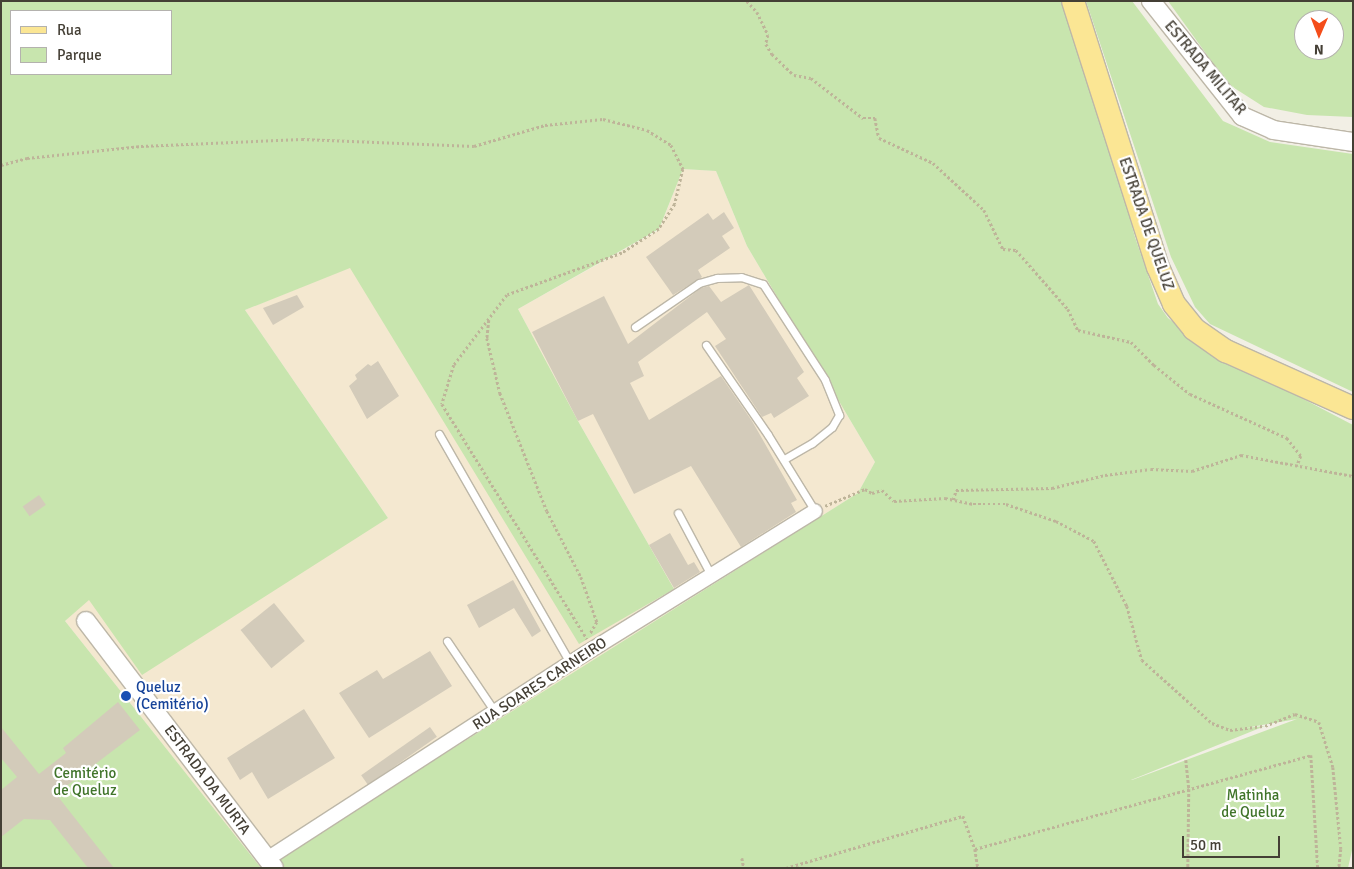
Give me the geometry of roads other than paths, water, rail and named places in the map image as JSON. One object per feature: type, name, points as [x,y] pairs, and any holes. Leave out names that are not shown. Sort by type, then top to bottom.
[{"type":"main road","name":"ESTRADA DE QUELUZ","points":[[1073,1],[1158,267],[1174,304],[1194,329],[1226,351],[1353,408]]},
{"type":"street","name":"ESTRADA MILITAR","points":[[1151,1],[1242,116],[1273,130],[1353,142]]},
{"type":"street","name":"RUA SOARES CARNEIRO","points":[[270,864],[570,663],[712,578],[814,511]]},
{"type":"street","name":"ESTRADA DA MURTA","points":[[86,621],[270,864]]},
{"type":"lane","points":[[634,327],[699,284],[717,278],[740,277],[763,284],[825,380],[839,415],[832,427],[812,443],[784,459]]},
{"type":"lane","points":[[706,345],[784,459],[814,511]]},
{"type":"lane","points":[[439,434],[570,663]]},
{"type":"lane","points":[[678,513],[712,578]]},
{"type":"lane","points":[[447,641],[495,712]]},
{"type":"place","name":"Queluz (Cemitério)","points":[[126,696]]},
{"type":"park label","name":"Cemitério de Queluz","points":[[85,782]]},
{"type":"park label","name":"Matinha de Queluz","points":[[1253,804]]}]
